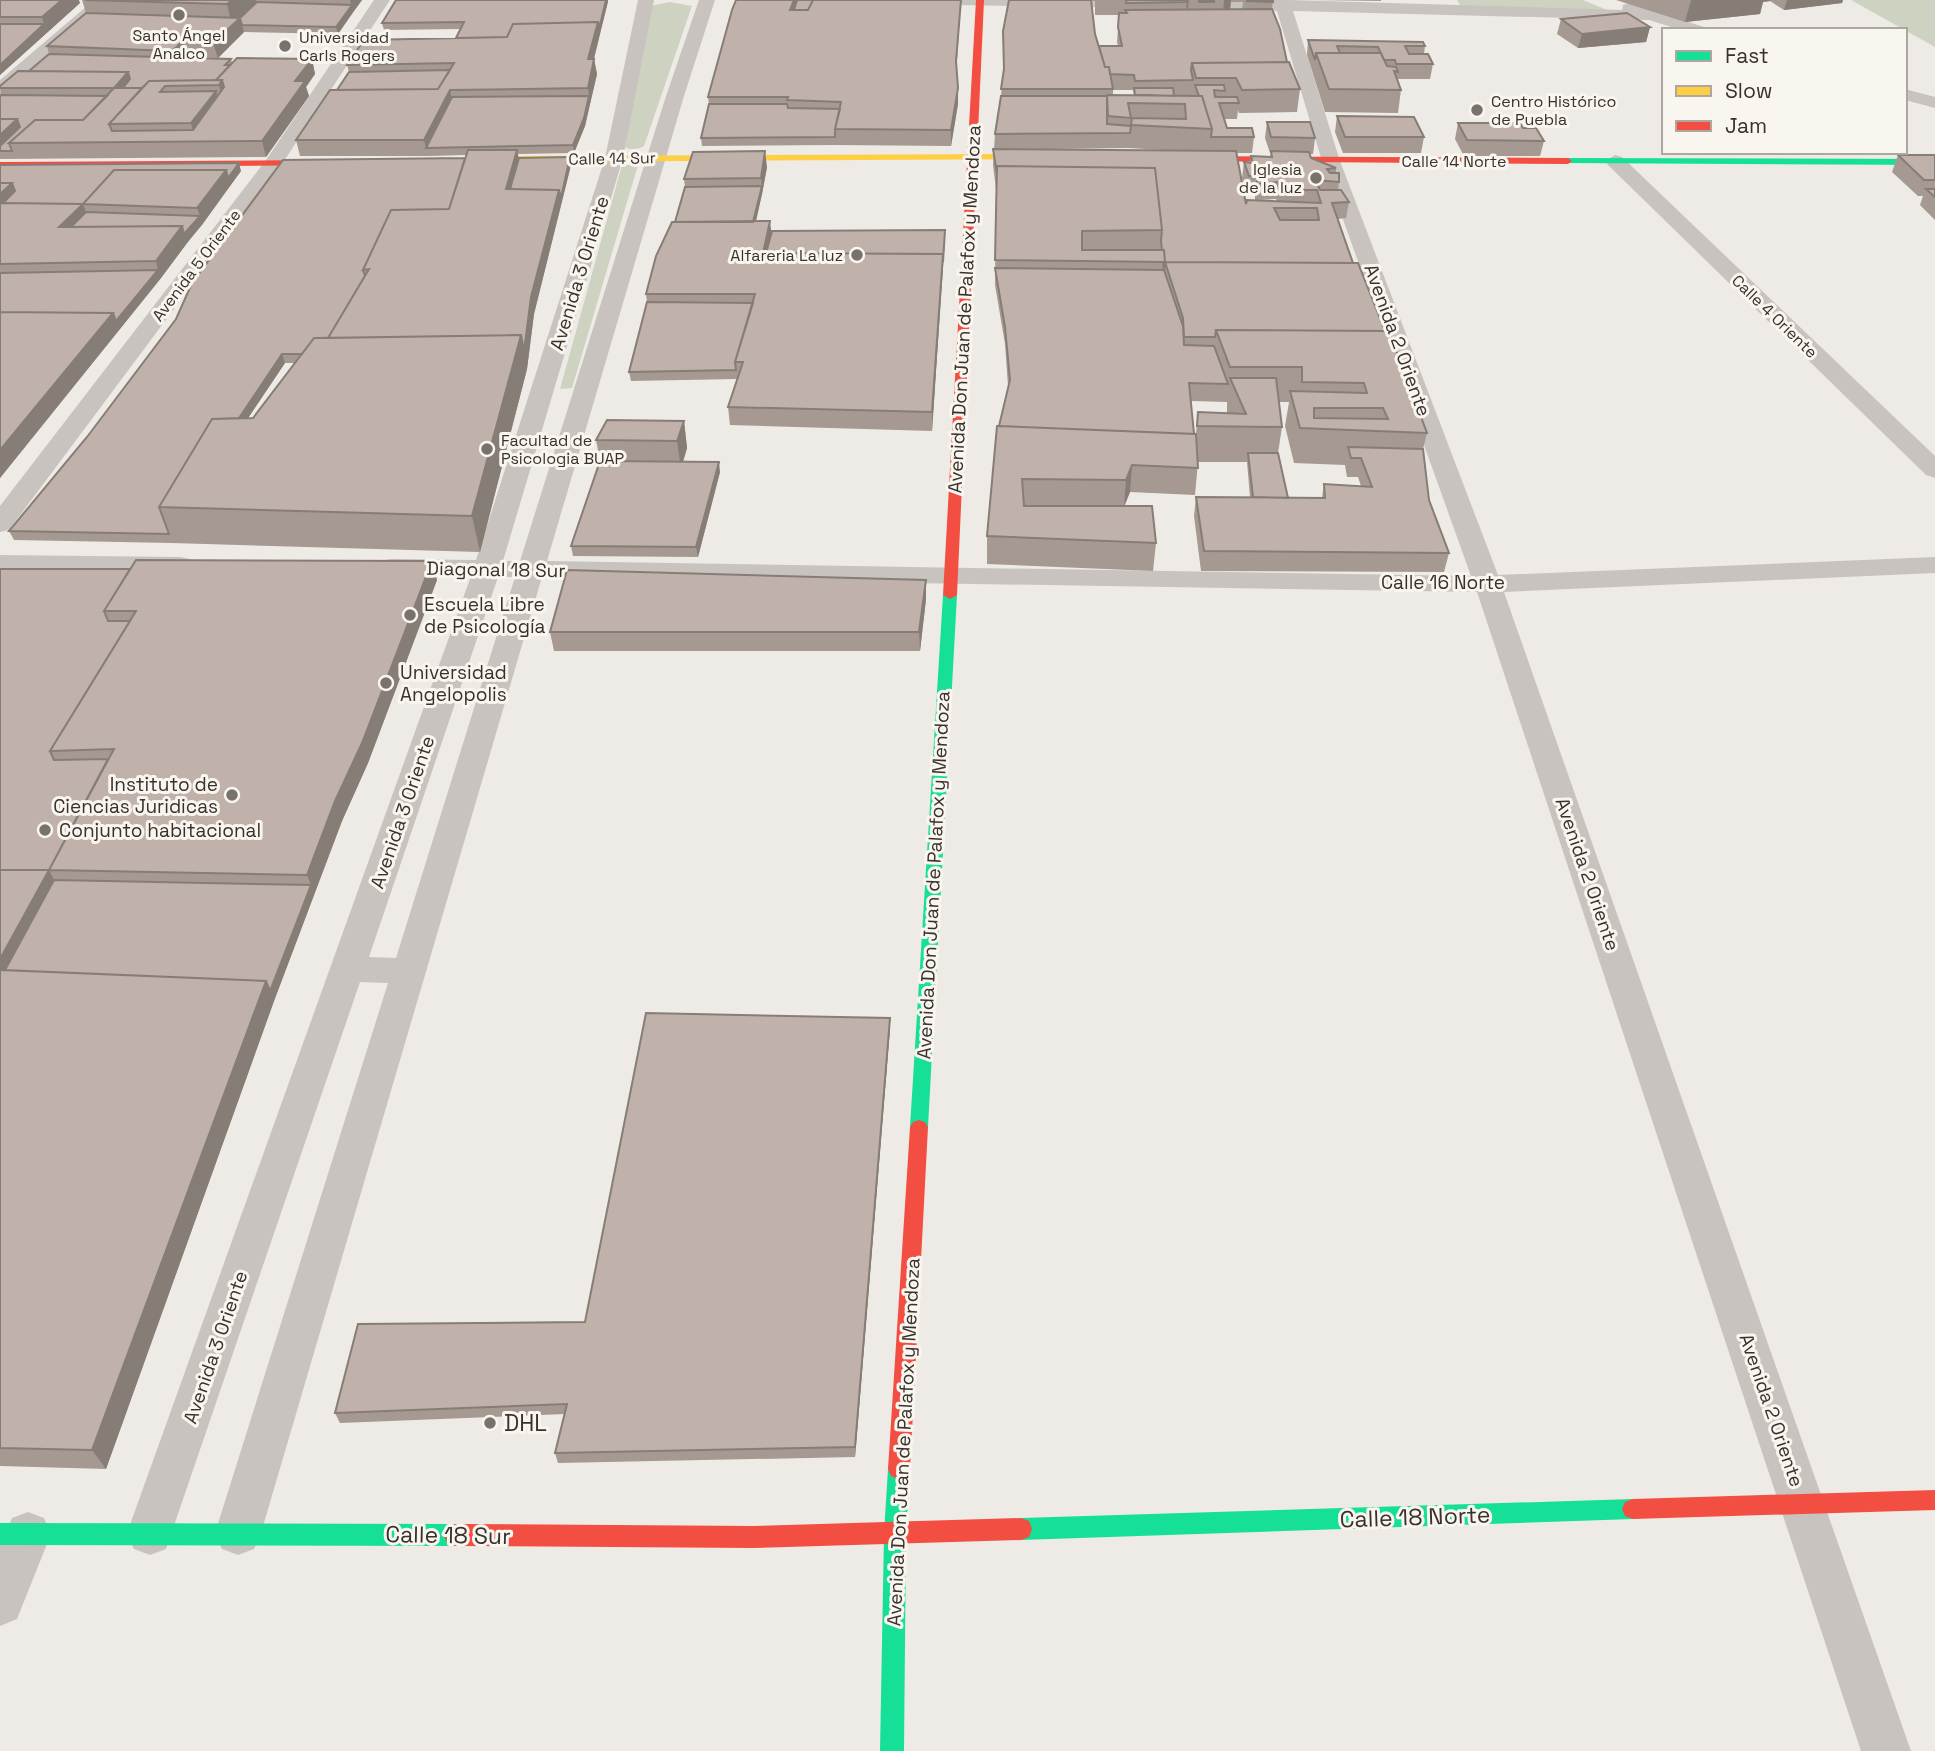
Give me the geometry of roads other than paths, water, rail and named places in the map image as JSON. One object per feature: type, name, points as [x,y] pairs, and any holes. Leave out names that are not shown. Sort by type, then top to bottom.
[{"type":"main road","name":"Avenida Don Juan de Palafox y Mendoza","points":[[892,1751],[895,1533],[951,575],[980,0]]},
{"type":"main road","points":[[973,156],[1056,157]]},
{"type":"main road","name":"Calle 14 Sur","points":[[505,159],[973,156]]},
{"type":"main road","name":"Calle 14 Norte","points":[[1166,158],[1331,161],[1935,162]]},
{"type":"main road","points":[[0,165],[355,162]]},
{"type":"main road","name":"Calle 18 Norte","points":[[895,1533],[1935,1500]]},
{"type":"main road","name":"Calle 18 Sur","points":[[14,1534],[739,1537],[895,1533]]},
{"type":"street","points":[[0,89],[104,0]]},
{"type":"street","name":"Avenida 5 Oriente","points":[[0,524],[273,163],[382,0]]},
{"type":"street","name":"Avenida 3 Oriente","points":[[150,1533],[487,569],[614,158],[646,0]]},
{"type":"street","points":[[239,1533],[707,0]]},
{"type":"street","points":[[954,0],[1283,3],[1648,15]]},
{"type":"street","points":[[1607,0],[1691,28]]},
{"type":"street","name":"Avenida 2 Oriente","points":[[1283,3],[1331,161],[1488,584],[1805,1505],[1886,1751]]},
{"type":"street","points":[[1907,94],[1935,103]]},
{"type":"street","name":"Calle 4 Oriente","points":[[1615,162],[1935,470]]},
{"type":"street","points":[[0,563],[209,565]]},
{"type":"street","name":"Calle 16 Norte","points":[[951,575],[1488,584],[1935,565]]},
{"type":"street","name":"Diagonal 18 Sur","points":[[362,567],[951,575]]},
{"type":"street","points":[[347,969],[410,971]]},
{"type":"street","points":[[0,1602],[14,1534]]},
{"type":"place","name":"Santo Ángel Analco","points":[[179,15]]},
{"type":"place","name":"Universidad Carls Rogers","points":[[285,46]]},
{"type":"place","name":"Centro Histórico de Puebla","points":[[1477,110]]},
{"type":"place","name":"Iglesia de la luz","points":[[1316,178]]},
{"type":"place","name":"Alfareria La luz","points":[[857,255]]},
{"type":"place","name":"Facultad de Psicologia BUAP","points":[[487,449]]},
{"type":"place","name":"Escuela Libre de Psicología","points":[[410,615]]},
{"type":"place","name":"Universidad Angelopolis","points":[[386,683]]},
{"type":"place","name":"Instituto de Ciencias Juridicas","points":[[232,795]]},
{"type":"place","name":"Conjunto habitacional","points":[[45,830]]},
{"type":"place","name":"DHL","points":[[490,1423]]}]
